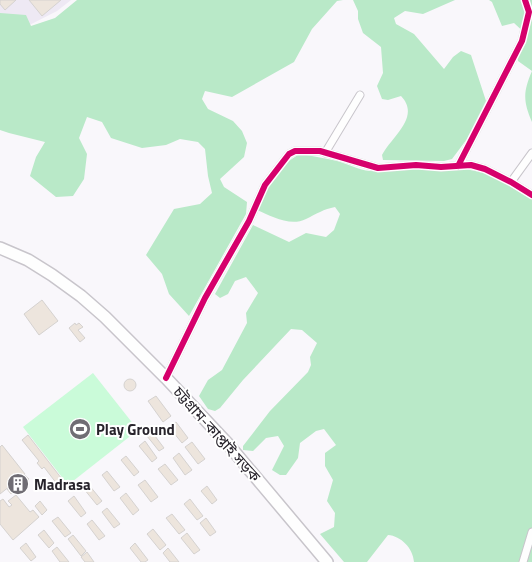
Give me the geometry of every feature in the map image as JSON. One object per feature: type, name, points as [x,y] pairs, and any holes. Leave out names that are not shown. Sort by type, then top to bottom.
[{"type":"main road","name":"চট্টগ্রাম-কাপ্তাই সড়ক","points":[[0,248],[36,265],[81,296],[105,317],[166,378],[251,470],[328,562]]},
{"type":"street","points":[[458,166],[522,41],[529,12],[525,0]]},
{"type":"street","points":[[325,153],[360,95]]},
{"type":"street","points":[[166,378],[205,298],[269,179],[289,154],[302,150],[325,153],[378,168],[416,165],[441,167],[471,165],[485,169],[532,194]]},
{"type":"street","points":[[512,182],[532,153]]},
{"type":"street","points":[[523,562],[532,532]]},
{"type":"shaded area","points":[[0,0],[71,0],[57,11],[0,40]]},
{"type":"green space","points":[[77,0],[343,0],[337,1],[312,29],[294,62],[232,97],[205,91],[202,99],[208,109],[233,121],[242,131],[247,143],[244,157],[220,179],[224,187],[247,202],[246,214],[189,316],[169,294],[162,274],[146,255],[174,209],[200,204],[212,193],[205,149],[198,142],[180,139],[166,145],[142,148],[111,138],[102,122],[87,117],[79,138],[87,154],[84,179],[73,196],[56,197],[30,176],[36,157],[45,142],[0,130],[0,13],[26,15],[31,26],[55,18]]},
{"type":"green space","points":[[353,0],[455,0],[423,14],[405,11],[394,18],[396,24],[414,34],[444,69],[453,57],[461,51],[471,55],[486,101],[467,139],[452,159],[444,161],[383,160],[382,155],[403,126],[408,111],[401,96],[388,100],[382,99],[377,86],[383,73],[381,47],[363,33],[358,19],[358,11]]},
{"type":"green space","points":[[489,0],[532,0],[532,71],[518,61],[518,53],[528,36],[514,23],[502,26],[492,2]]},
{"type":"green space","points":[[532,71],[532,122],[525,96]]},
{"type":"green space","points":[[300,154],[337,161],[370,171],[448,167],[477,171],[504,181],[532,198],[532,562],[414,562],[406,544],[402,540],[388,535],[367,562],[344,562],[320,534],[334,527],[335,513],[327,501],[333,480],[325,466],[325,453],[336,445],[324,429],[316,431],[300,443],[298,458],[286,475],[280,475],[272,470],[284,446],[278,436],[266,438],[253,451],[243,450],[243,446],[270,411],[308,372],[311,365],[310,357],[317,343],[302,330],[291,329],[243,380],[220,408],[215,411],[208,409],[199,396],[208,380],[222,370],[247,323],[246,313],[258,293],[246,277],[235,281],[228,294],[220,298],[215,294],[253,225],[289,242],[306,233],[326,237],[334,230],[340,214],[335,207],[294,222],[274,218],[257,210],[264,194],[279,171],[285,164]]},
{"type":"green space","name":"Play Ground","points":[[93,373],[138,430],[68,485],[23,427]]},
{"type":"building","points":[[0,0],[16,0],[5,10],[0,4]]},
{"type":"building","points":[[29,0],[61,0],[42,16]]},
{"type":"building","points":[[42,300],[58,321],[39,335],[24,314]]},
{"type":"building","points":[[75,323],[76,325],[79,323],[83,327],[78,330],[85,338],[80,342],[69,328]]},
{"type":"building","points":[[130,379],[136,385],[130,391],[124,385]]},
{"type":"building","points":[[156,396],[171,416],[163,422],[148,401]]},
{"type":"building","points":[[176,422],[188,438],[182,443],[169,427]]},
{"type":"building","points":[[152,432],[164,448],[159,451],[147,436]]},
{"type":"building","points":[[28,435],[65,483],[60,488],[44,467],[42,469],[37,463],[39,461],[22,440]]},
{"type":"building","points":[[145,441],[157,458],[152,462],[139,446]]},
{"type":"building","points":[[192,442],[205,459],[198,464],[185,447]]},
{"type":"building","points":[[2,445],[25,474],[0,494],[0,447]]},
{"type":"building","points":[[179,453],[192,470],[185,475],[173,458]]},
{"type":"building","points":[[126,456],[139,472],[134,476],[121,460]]},
{"type":"building","points":[[165,464],[178,480],[171,485],[158,469]]},
{"type":"building","points":[[107,471],[120,487],[114,491],[102,475]]},
{"type":"building","name":"Madrasa","points":[[25,475],[29,479],[11,494],[7,489]]},
{"type":"building","points":[[145,480],[158,497],[151,502],[138,485]]},
{"type":"building","points":[[89,485],[102,501],[97,505],[84,489]]},
{"type":"building","points":[[207,486],[217,500],[212,504],[201,491]]},
{"type":"building","points":[[126,493],[139,510],[133,515],[120,498]]},
{"type":"building","points":[[16,495],[30,512],[33,510],[39,517],[13,540],[0,524],[0,501],[3,499],[9,507],[12,505],[8,501]]},
{"type":"building","points":[[74,496],[86,513],[81,517],[68,501]]},
{"type":"building","points":[[190,499],[203,516],[197,520],[184,504]]},
{"type":"building","points":[[40,501],[47,510],[42,515],[35,506]]},
{"type":"building","points":[[107,508],[120,524],[114,528],[102,512]]},
{"type":"building","points":[[172,514],[185,530],[179,534],[166,518]]},
{"type":"building","points":[[58,517],[71,533],[65,537],[52,521]]},
{"type":"building","points":[[206,518],[216,532],[210,536],[200,523]]},
{"type":"building","points":[[92,520],[105,536],[99,540],[87,524]]},
{"type":"building","points":[[153,529],[166,545],[160,550],[147,534]]},
{"type":"building","points":[[44,530],[54,543],[49,548],[38,535]]},
{"type":"building","points":[[187,533],[200,550],[194,554],[181,538]]},
{"type":"building","points":[[73,535],[86,551],[81,556],[68,539]]},
{"type":"building","points":[[26,543],[36,557],[31,561],[20,548]]},
{"type":"building","points":[[135,543],[148,560],[145,562],[141,562],[130,548]]},
{"type":"building","points":[[57,547],[69,562],[60,562],[52,551]]},
{"type":"building","points":[[168,548],[179,562],[170,562],[163,553]]},
{"type":"building","points":[[87,552],[94,562],[85,562],[81,557]]},
{"type":"cycle path","points":[[458,166],[522,41],[529,12],[525,0]]},
{"type":"cycle path","points":[[166,378],[205,298],[249,221],[265,185],[289,154],[295,151],[320,151],[378,168],[416,165],[441,167],[471,165],[485,169],[532,195]]},
{"type":"place","name":"Play Ground","points":[[80,429]]},
{"type":"place","name":"Madrasa","points":[[18,484]]}]
